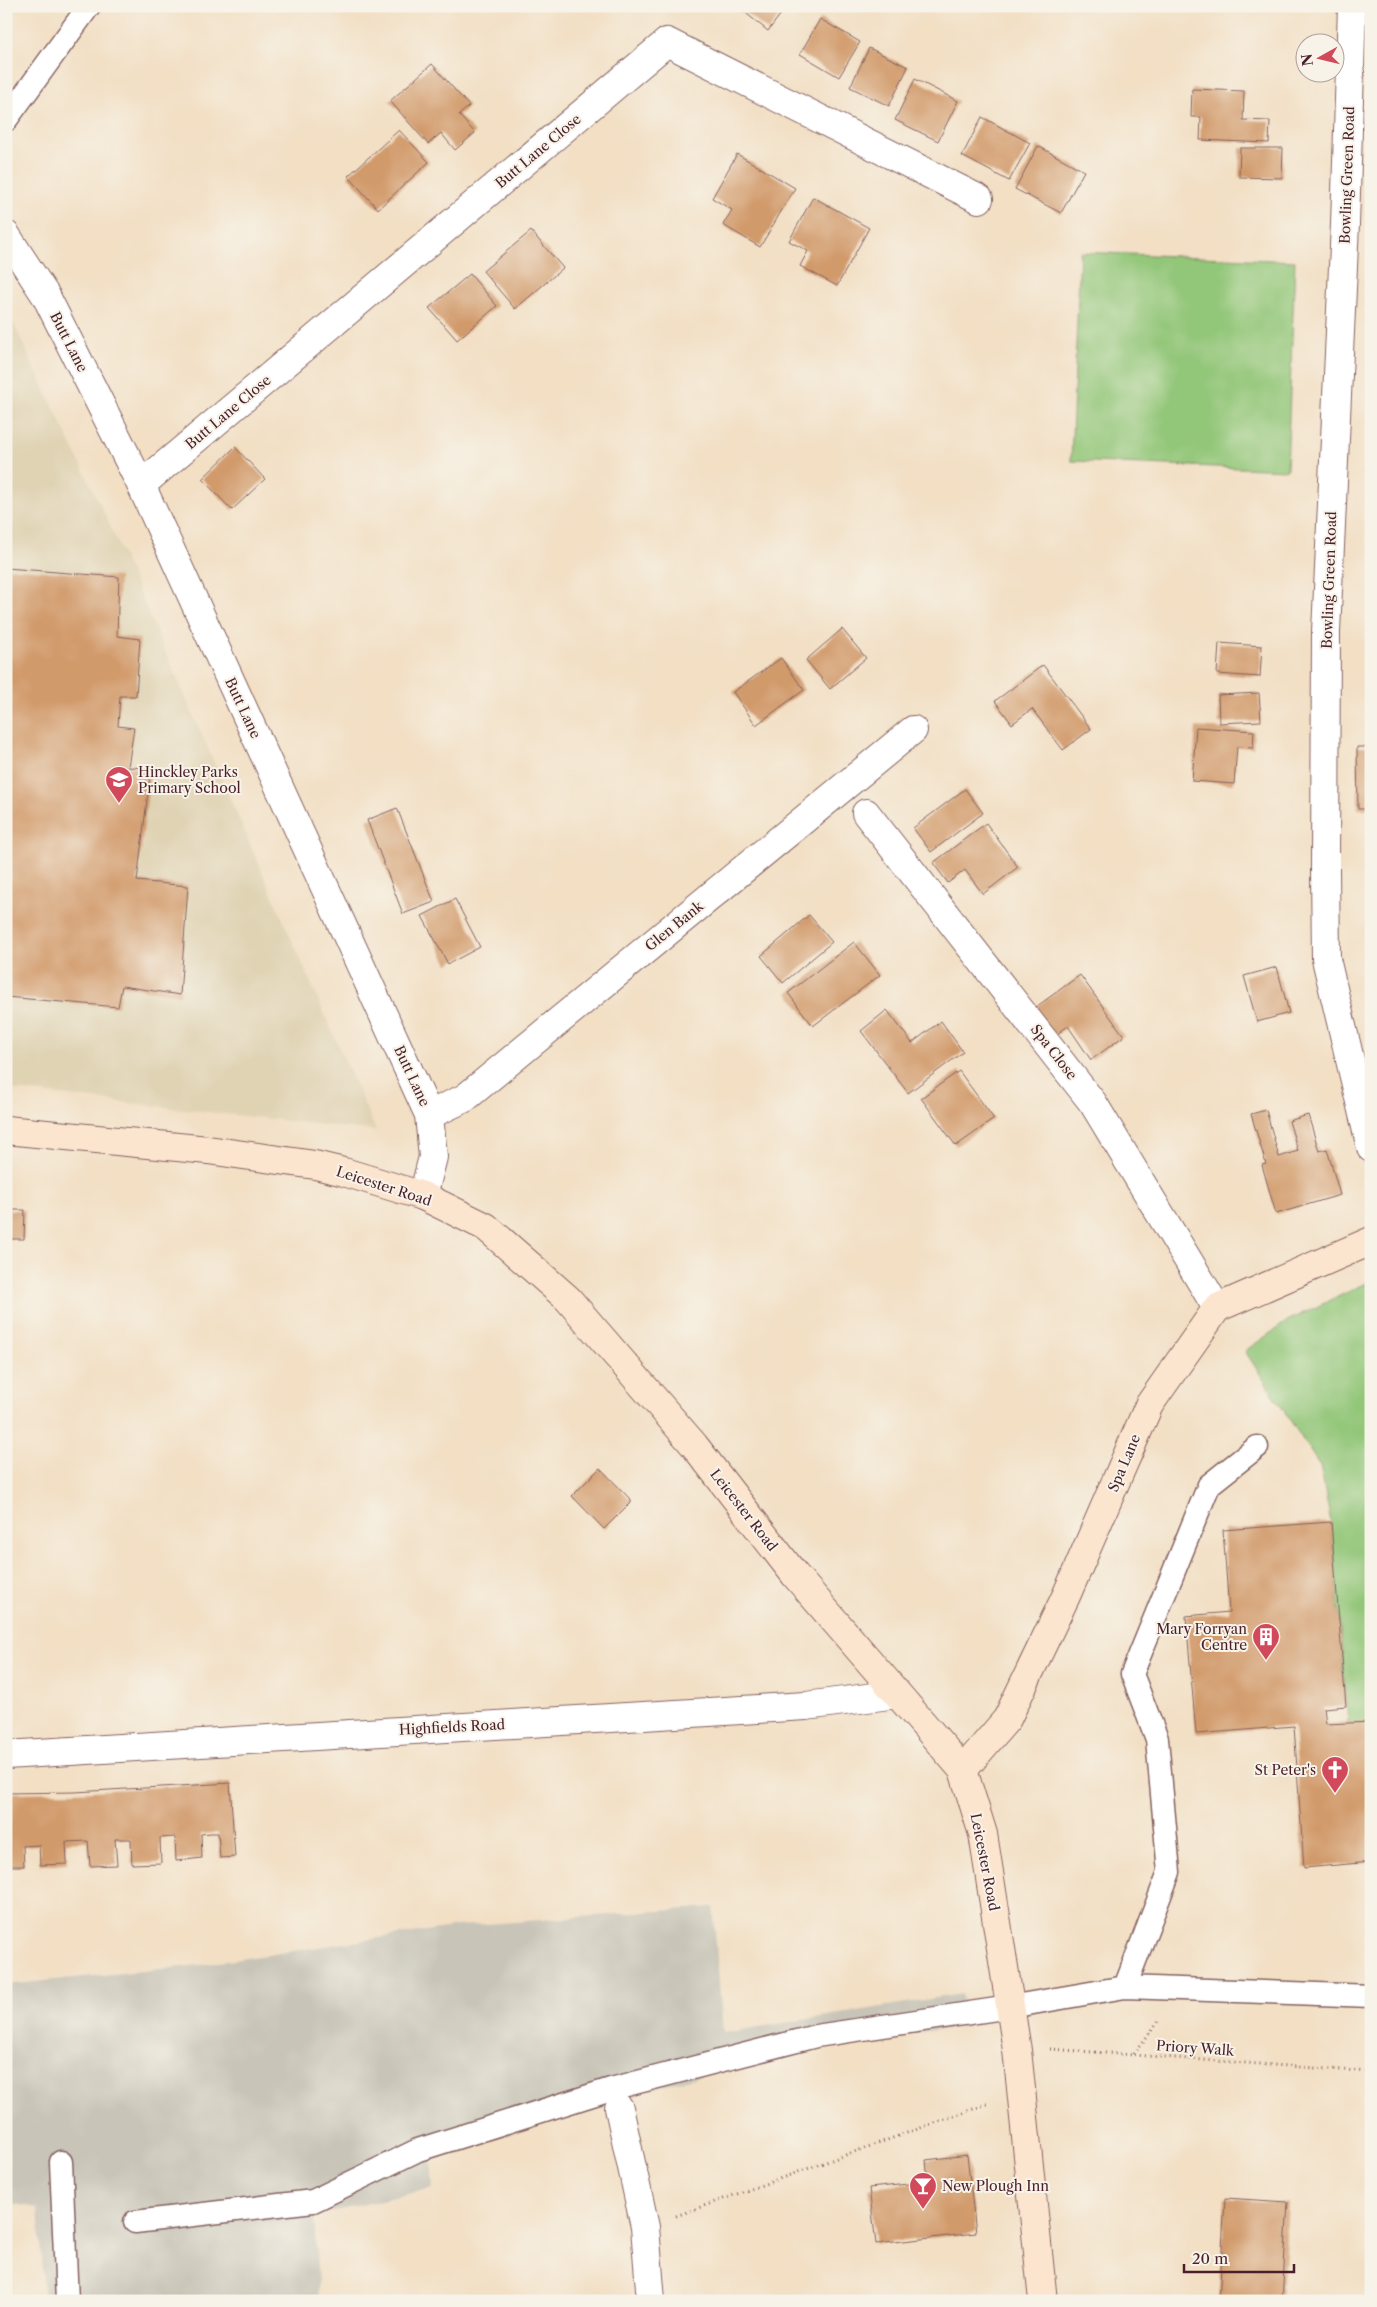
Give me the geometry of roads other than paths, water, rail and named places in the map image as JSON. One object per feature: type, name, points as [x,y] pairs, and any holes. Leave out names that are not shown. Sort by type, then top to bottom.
[{"type":"main road","name":"Leicester Road","points":[[6,1130],[127,1140],[314,1165],[423,1196],[486,1227],[568,1299],[694,1446],[796,1576],[963,1770],[983,1834],[1017,2050],[1043,2301]]},
{"type":"main road","points":[[1217,1308],[1371,1240]]},
{"type":"main road","name":"Spa Lane","points":[[963,1770],[1007,1719],[1066,1596],[1149,1405],[1217,1308]]},
{"type":"street","name":"Bowling Green Road","points":[[1352,6],[1346,224],[1326,632],[1326,959],[1371,1148]]},
{"type":"street","name":"Butt Lane Close","points":[[141,485],[667,42],[979,199]]},
{"type":"street","name":"Butt Lane","points":[[6,235],[46,296],[141,485],[430,1115],[433,1156],[423,1196]]},
{"type":"street","name":"Glen Bank","points":[[430,1115],[465,1098],[913,730]]},
{"type":"street","name":"Spa Close","points":[[866,813],[1093,1103],[1217,1308]]},
{"type":"street","name":"Highfields Road","points":[[6,1755],[806,1706],[897,1694]]},
{"type":"street","points":[[619,2108],[645,2227],[651,2301]]},
{"type":"lane","points":[[6,120],[89,6]]},
{"type":"lane","points":[[1125,1987],[1169,1872],[1157,1739],[1132,1674],[1208,1485],[1258,1447]]},
{"type":"lane","points":[[135,2222],[314,2201],[418,2150],[611,2089],[816,2036],[1010,2007],[1125,1987],[1371,1996]]},
{"type":"lane","points":[[61,2162],[67,2301]]},
{"type":"place","name":"Hinckley Parks Primary School","points":[[119,804]]},
{"type":"place","name":"Mary Forryan Centre","points":[[1266,1661]]},
{"type":"place","name":"St Peter's","points":[[1335,1794]]},
{"type":"place","name":"New Plough Inn","points":[[923,2210]]}]
